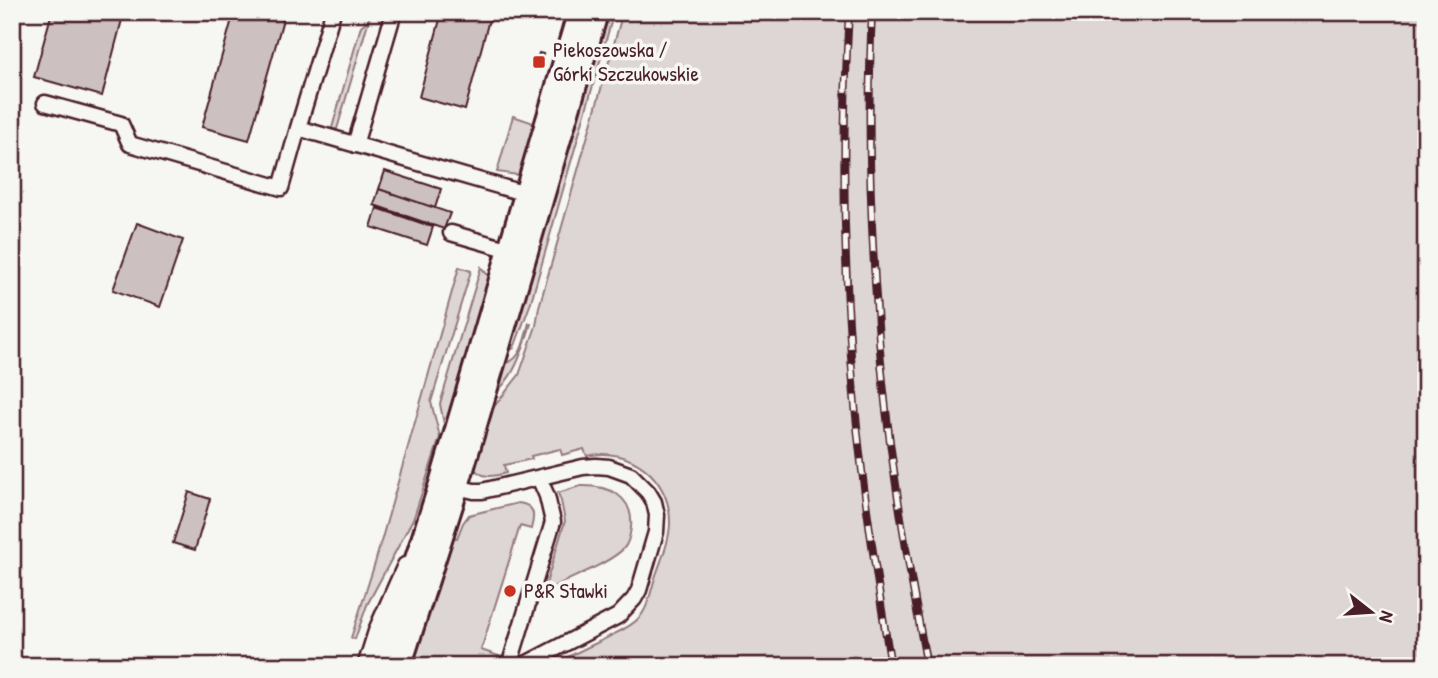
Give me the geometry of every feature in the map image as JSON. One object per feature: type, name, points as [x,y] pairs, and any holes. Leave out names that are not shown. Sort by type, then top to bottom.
[{"type":"main road","points":[[391,666],[449,485],[588,12]]},
{"type":"lane","points":[[45,103],[121,124],[130,144],[281,188],[333,12]]},
{"type":"lane","points":[[355,145],[394,12]]},
{"type":"lane","points":[[298,128],[534,197]]},
{"type":"lane","points":[[451,233],[518,252]]},
{"type":"lane","points":[[365,666],[377,628],[416,543],[449,485],[482,491],[583,467],[609,467],[631,475],[648,492],[657,515],[656,532],[639,590],[627,609],[618,616],[522,666]]},
{"type":"lane","points":[[509,666],[553,522],[540,478]]},
{"type":"shaded area","points":[[603,12],[614,12],[530,305],[514,348],[510,350],[505,347]]},
{"type":"shaded area","points":[[623,12],[1426,12],[1426,666],[550,666],[622,630],[639,618],[649,599],[670,529],[668,506],[655,479],[644,468],[618,456],[587,456],[584,449],[562,455],[560,449],[504,465],[506,473],[491,476],[479,473],[472,465],[482,422],[519,375],[536,326],[539,307]]},
{"type":"shaded area","points":[[369,19],[337,129],[333,129],[361,26]]},
{"type":"shaded area","points":[[513,116],[535,126],[525,172],[518,175],[497,172]]},
{"type":"shaded area","points":[[459,267],[471,271],[431,402],[440,437],[414,517],[367,605],[355,639],[351,638],[375,563]]},
{"type":"shaded area","points":[[481,267],[490,278],[447,439],[440,404]]},
{"type":"shaded area","points":[[529,323],[531,324],[517,364],[506,382],[491,397],[501,364],[514,360],[518,355]]},
{"type":"shaded area","points":[[580,486],[609,490],[624,500],[631,517],[629,539],[624,548],[609,559],[546,590],[565,521],[558,493]]},
{"type":"shaded area","points":[[518,503],[531,508],[533,519],[531,529],[520,526],[481,650],[499,656],[494,666],[408,666],[449,536],[457,538],[469,515]]},
{"type":"building","points":[[52,12],[124,12],[102,96],[34,77]]},
{"type":"building","points":[[234,12],[285,12],[249,140],[202,127]]},
{"type":"building","points":[[442,12],[491,12],[465,110],[419,97]]},
{"type":"building","points":[[539,53],[543,54],[539,69],[535,68]]},
{"type":"building","points":[[385,171],[441,189],[435,208],[379,189]]},
{"type":"building","points":[[379,189],[450,213],[444,229],[374,205]]},
{"type":"building","points":[[377,208],[433,227],[427,245],[371,227]]},
{"type":"building","points":[[137,223],[183,240],[160,307],[113,290]]},
{"type":"building","points":[[189,492],[210,499],[195,550],[173,543]]},
{"type":"railway","points":[[849,12],[844,184],[851,356],[862,473],[891,666]]},
{"type":"railway","points":[[872,12],[870,169],[882,368],[898,496],[927,666]]},
{"type":"place","name":"Piekoszowska / Górki Szczukowskie","points":[[539,62]]},
{"type":"place","name":"P&R Stawki","points":[[510,591]]}]
